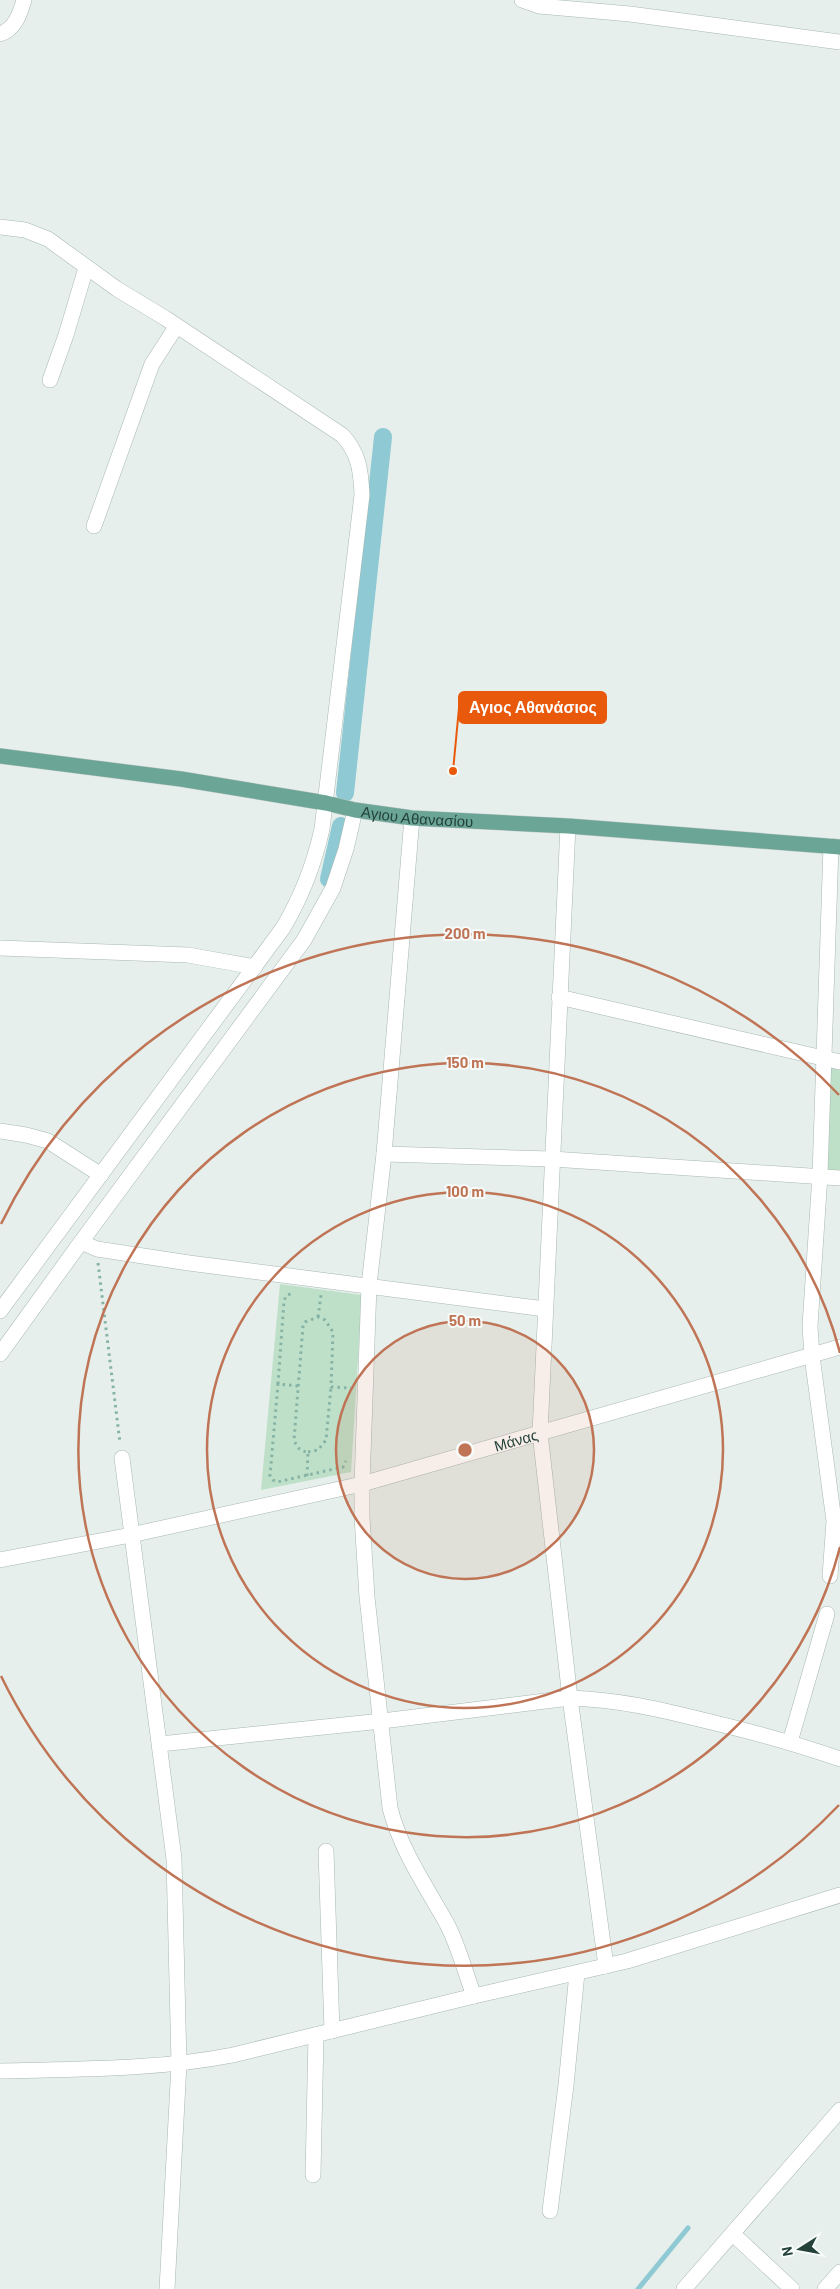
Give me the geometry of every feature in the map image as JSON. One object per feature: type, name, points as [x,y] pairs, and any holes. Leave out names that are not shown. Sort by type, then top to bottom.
[{"type":"main road","name":"Αγιου Αθανασίου","points":[[0,756],[181,778],[326,803],[355,810],[412,818],[568,826],[836,846]]},
{"type":"street","points":[[0,34],[8,31],[15,22],[24,0]]},
{"type":"street","points":[[522,0],[539,6],[630,7],[840,42]]},
{"type":"street","points":[[0,227],[25,230],[41,236],[86,268],[342,435],[352,446],[359,461],[362,495],[326,803],[316,854],[304,890],[283,928],[255,967],[0,1310]]},
{"type":"street","points":[[50,380],[86,268]]},
{"type":"street","points":[[94,526],[149,372],[156,356],[176,327]]},
{"type":"street","points":[[0,1354],[304,940],[333,888],[346,849],[355,810]]},
{"type":"street","points":[[412,818],[384,1154],[358,1388],[362,1517],[367,1598],[382,1721],[390,1808],[395,1826],[416,1871],[447,1925],[474,1996]]},
{"type":"street","points":[[568,826],[540,1433],[570,1698],[606,1966]]},
{"type":"street","points":[[830,1576],[834,1521],[812,1356],[810,1315],[820,1175],[823,1058],[836,846]]},
{"type":"street","points":[[0,948],[188,955],[255,967]]},
{"type":"street","points":[[559,997],[840,1062]]},
{"type":"street","points":[[0,1132],[26,1135],[48,1141],[101,1175]]},
{"type":"street","points":[[384,1154],[552,1159],[820,1175],[840,1178]]},
{"type":"street","points":[[81,1242],[97,1249],[545,1310]]},
{"type":"street","name":"Μάνας","points":[[0,1560],[131,1535],[362,1484],[840,1347]]},
{"type":"street","points":[[122,1458],[174,1859],[179,2064],[167,2289]]},
{"type":"street","points":[[790,1742],[827,1614]]},
{"type":"street","points":[[160,1744],[382,1721],[570,1698],[598,1699],[650,1706],[790,1742],[840,1759]]},
{"type":"street","points":[[326,1850],[332,2032]]},
{"type":"street","points":[[0,2071],[179,2064],[233,2055],[658,1953],[840,1895]]},
{"type":"street","points":[[550,2211],[566,2085],[577,1973]]},
{"type":"street","points":[[313,2175],[316,2035]]},
{"type":"street","points":[[684,2289],[840,2110]]},
{"type":"street","points":[[733,2234],[792,2289]]},
{"type":"street","points":[[825,2289],[840,2272]]},
{"type":"path","points":[[97,1249],[99,1280],[122,1458]]},
{"type":"path","points":[[318,1317],[323,1280]]},
{"type":"path","points":[[298,1294],[290,1293],[284,1301],[270,1476],[272,1480],[278,1482],[343,1467],[348,1455]]},
{"type":"path","points":[[313,1295],[330,1297]]},
{"type":"path","points":[[318,1317],[325,1320],[334,1332],[326,1440],[318,1450],[302,1452],[294,1440],[298,1386],[303,1326],[305,1322],[318,1317]]},
{"type":"path","points":[[352,1378],[358,1388]]},
{"type":"path","points":[[278,1384],[298,1386]]},
{"type":"path","points":[[331,1387],[358,1388]]},
{"type":"path","points":[[351,1397],[358,1388]]},
{"type":"path","points":[[306,1496],[308,1452]]},
{"type":"green space","points":[[830,1066],[840,1068],[840,1176],[826,1175]]},
{"type":"green space","points":[[280,1284],[362,1295],[351,1472],[261,1490]]},
{"type":"waterway","points":[[345,793],[383,437]]},
{"type":"waterway","points":[[329,879],[341,826]]},
{"type":"waterway","points":[[638,2289],[688,2228]]},
{"type":"place","name":"Αγιος Αθανάσιος","points":[[453,771]]}]
